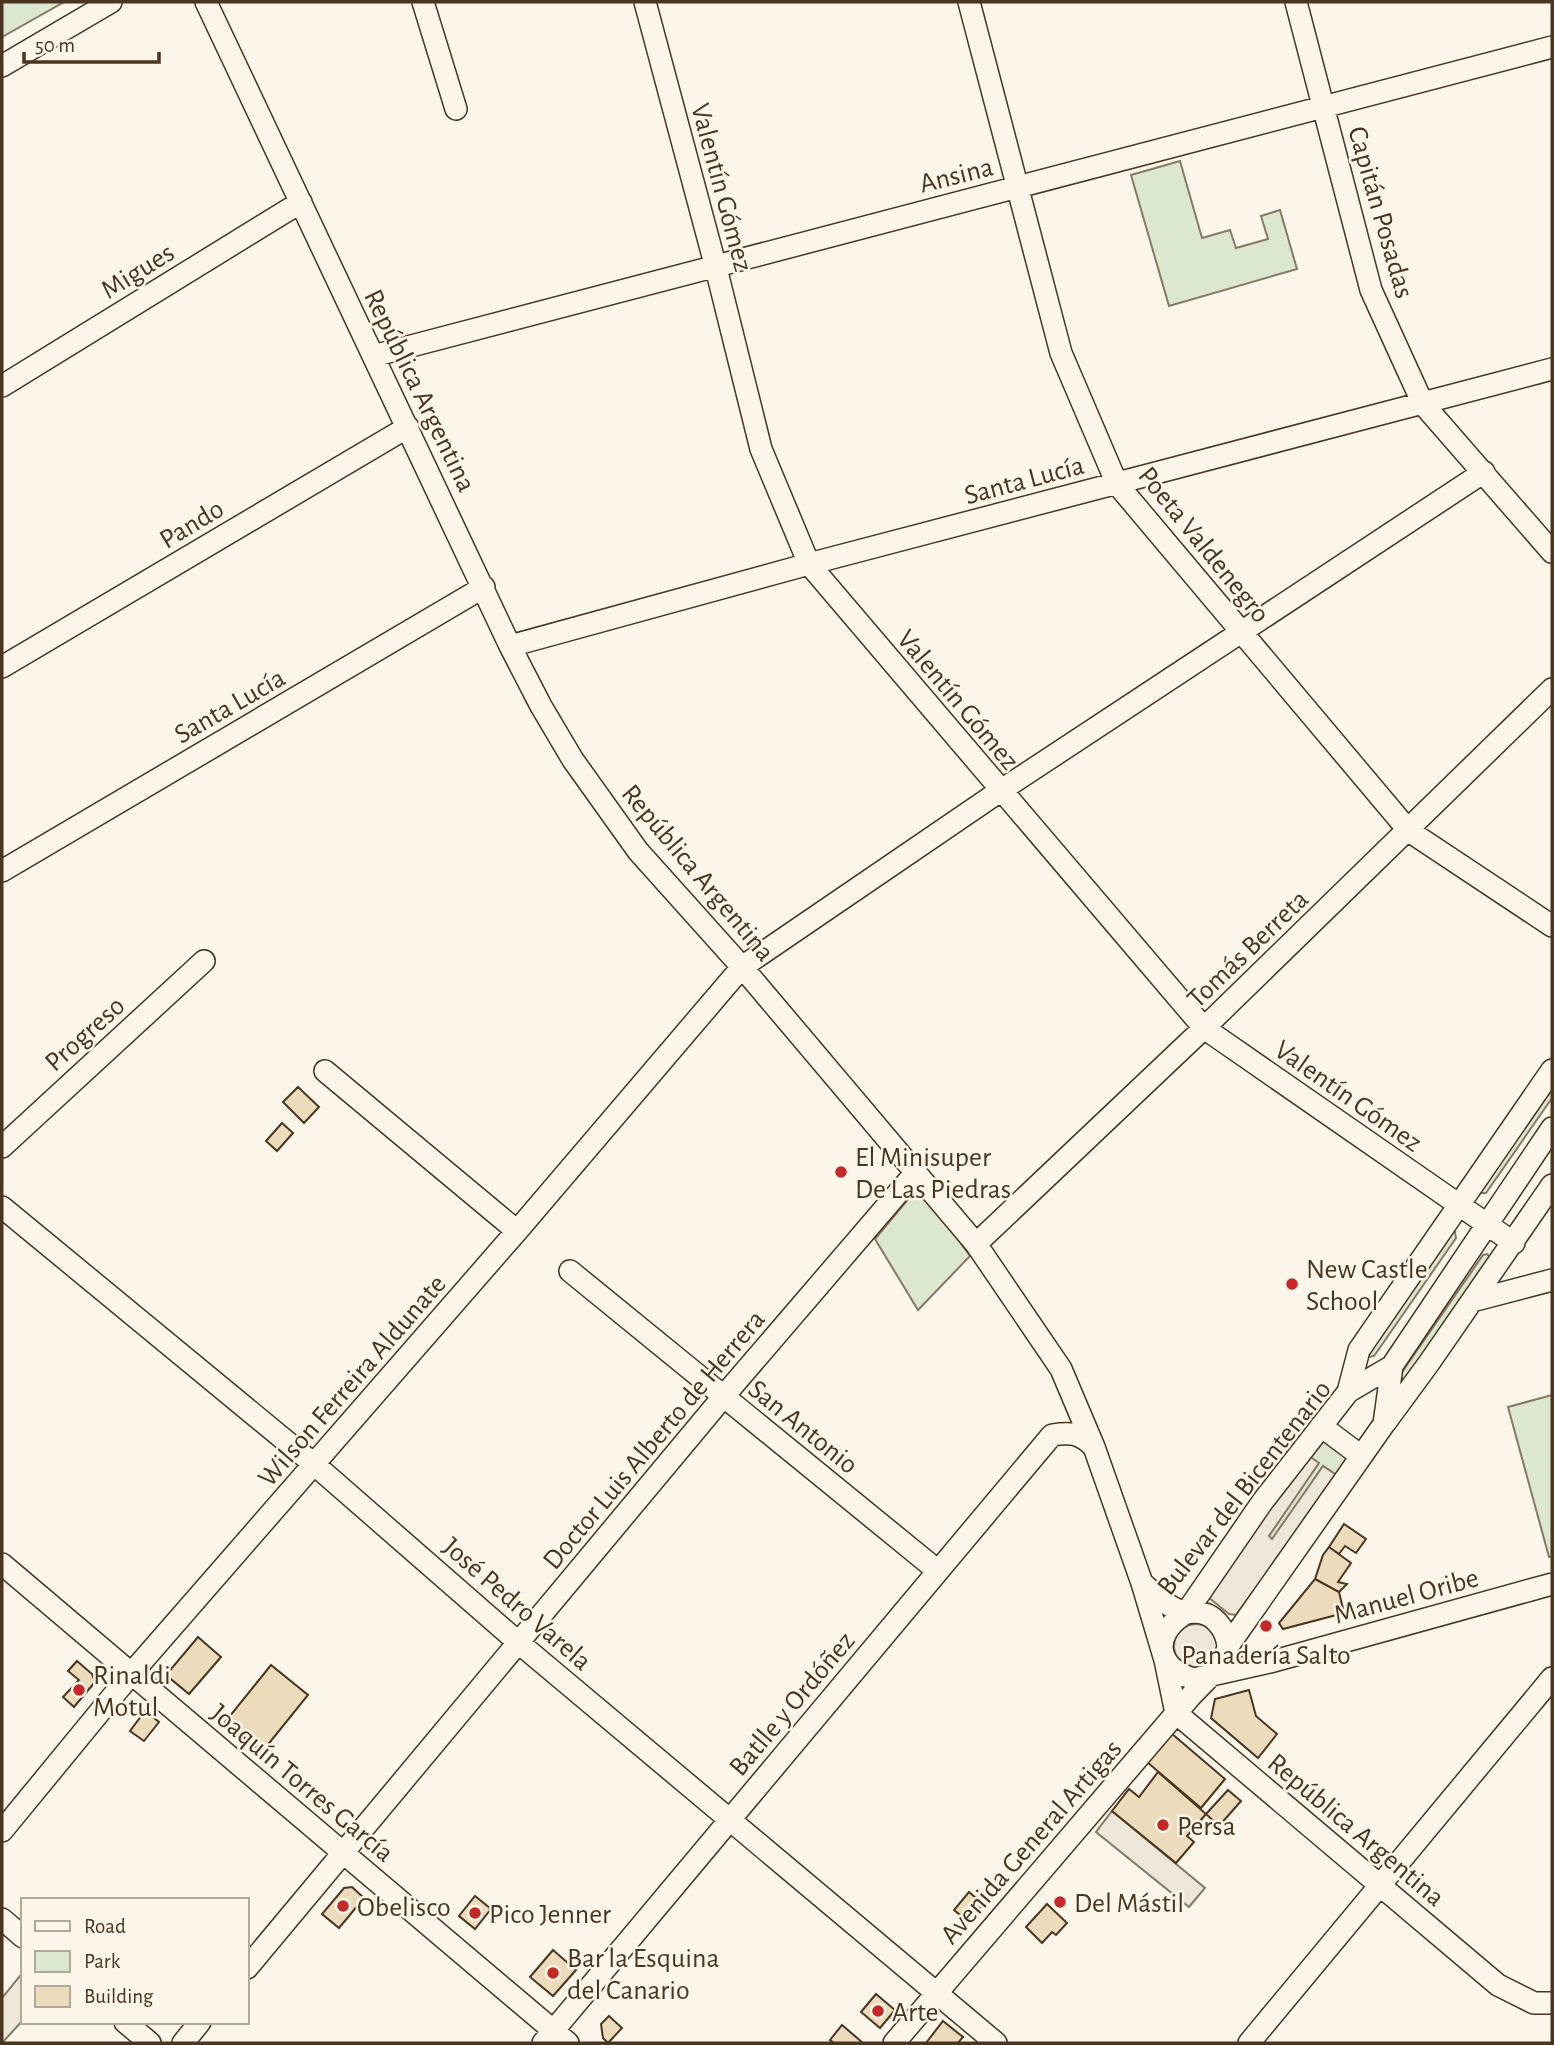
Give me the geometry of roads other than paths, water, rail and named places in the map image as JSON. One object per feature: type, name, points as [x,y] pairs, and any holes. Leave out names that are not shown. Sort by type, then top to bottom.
[{"type":"street","points":[[2,66],[111,2]]},
{"type":"street","name":"República Argentina","points":[[206,2],[510,646],[573,760],[638,851],[742,967],[976,1244],[1061,1369],[1094,1447],[1142,1583],[1165,1660],[1176,1713],[1498,1985],[1534,2003],[1552,2003]]},
{"type":"street","points":[[423,2],[456,109]]},
{"type":"street","name":"Valentín Gómez","points":[[645,2],[761,449],[809,564],[1204,1028],[1514,1242]]},
{"type":"street","name":"Poeta Valdenegro","points":[[969,2],[1061,353],[1116,484],[1409,831],[1552,926]]},
{"type":"street","name":"Capitán Posadas","points":[[1296,2],[1371,290],[1423,404],[1552,552]]},
{"type":"street","name":"Ansina","points":[[373,356],[715,264],[1552,47]]},
{"type":"street","name":"Migues","points":[[2,386],[301,202]]},
{"type":"street","name":"Santa Lucía","points":[[510,646],[809,564],[1552,369]]},
{"type":"street","name":"Pando","points":[[2,667],[408,427]]},
{"type":"street","name":"Wilson Ferreira Aldunate","points":[[2,1831],[131,1674],[315,1465],[742,967],[1000,790],[1484,472]]},
{"type":"street","name":"Santa Lucía","points":[[2,871],[484,587]]},
{"type":"street","name":"Tomás Berreta","points":[[976,1244],[1409,831],[1552,690]]},
{"type":"street","name":"Progreso","points":[[2,1147],[204,961]]},
{"type":"street","points":[[1348,1392],[1359,1350],[1552,1070]]},
{"type":"street","points":[[325,1071],[517,1231]]},
{"type":"street","name":"Bulevar del Bicentenario","points":[[1165,1660],[1163,1639],[1169,1627],[1185,1613],[1263,1501],[1348,1392],[1392,1366],[1552,1129]]},
{"type":"street","name":"Doctor Luis Alberto de Herrera","points":[[248,1967],[723,1397],[916,1172]]},
{"type":"street","points":[[1384,1424],[1552,1185]]},
{"type":"street","name":"José Pedro Varela","points":[[2,1207],[315,1465],[519,1643],[996,2043]]},
{"type":"street","name":"San Antonio","points":[[570,1271],[938,1571]]},
{"type":"street","points":[[1472,1301],[1552,1280]]},
{"type":"street","name":"Bulevar del Bicentenario","points":[[1209,1675],[1220,1666],[1228,1646],[1384,1424],[1392,1366]]},
{"type":"street","name":"Batlle y Ordóñez","points":[[555,2039],[730,1819],[1052,1435],[1071,1393]]},
{"type":"street","points":[[1321,1426],[1361,1456]]},
{"type":"street","points":[[1052,1435],[1068,1432],[1077,1434],[1094,1447]]},
{"type":"street","name":"Joaquín Torres García","points":[[2,1564],[344,1853],[555,2039]]},
{"type":"street","points":[[1142,1583],[1165,1602],[1185,1613],[1198,1612],[1212,1618],[1221,1625],[1227,1636],[1228,1646],[1274,1661]]},
{"type":"street","name":"Manuel Oribe","points":[[1274,1661],[1552,1584]]},
{"type":"street","points":[[1165,1660],[1182,1676],[1194,1679],[1274,1661]]},
{"type":"street","name":"Avenida General Artigas","points":[[894,2043],[1209,1675]]},
{"type":"street","points":[[1249,2043],[1552,1678]]},
{"type":"street","points":[[2,1919],[21,1935]]},
{"type":"street","points":[[127,2024],[150,2043]]},
{"type":"street","points":[[183,2043],[198,2024]]},
{"type":"place","name":"El Minisuper De Las Piedras","points":[[841,1172]]},
{"type":"place","name":"New Castle School","points":[[1292,1284]]},
{"type":"place","name":"Panadería Salto","points":[[1266,1626]]},
{"type":"place","name":"Rinaldi Motul","points":[[79,1690]]},
{"type":"place","name":"Persa","points":[[1163,1825]]},
{"type":"place","name":"Del Mástil","points":[[1060,1902]]},
{"type":"place","name":"Obelisco","points":[[343,1906]]},
{"type":"place","name":"Pico Jenner","points":[[475,1913]]},
{"type":"place","name":"Bar la Esquina del Canario","points":[[553,1973]]},
{"type":"place","name":"Arte","points":[[878,2011]]}]
